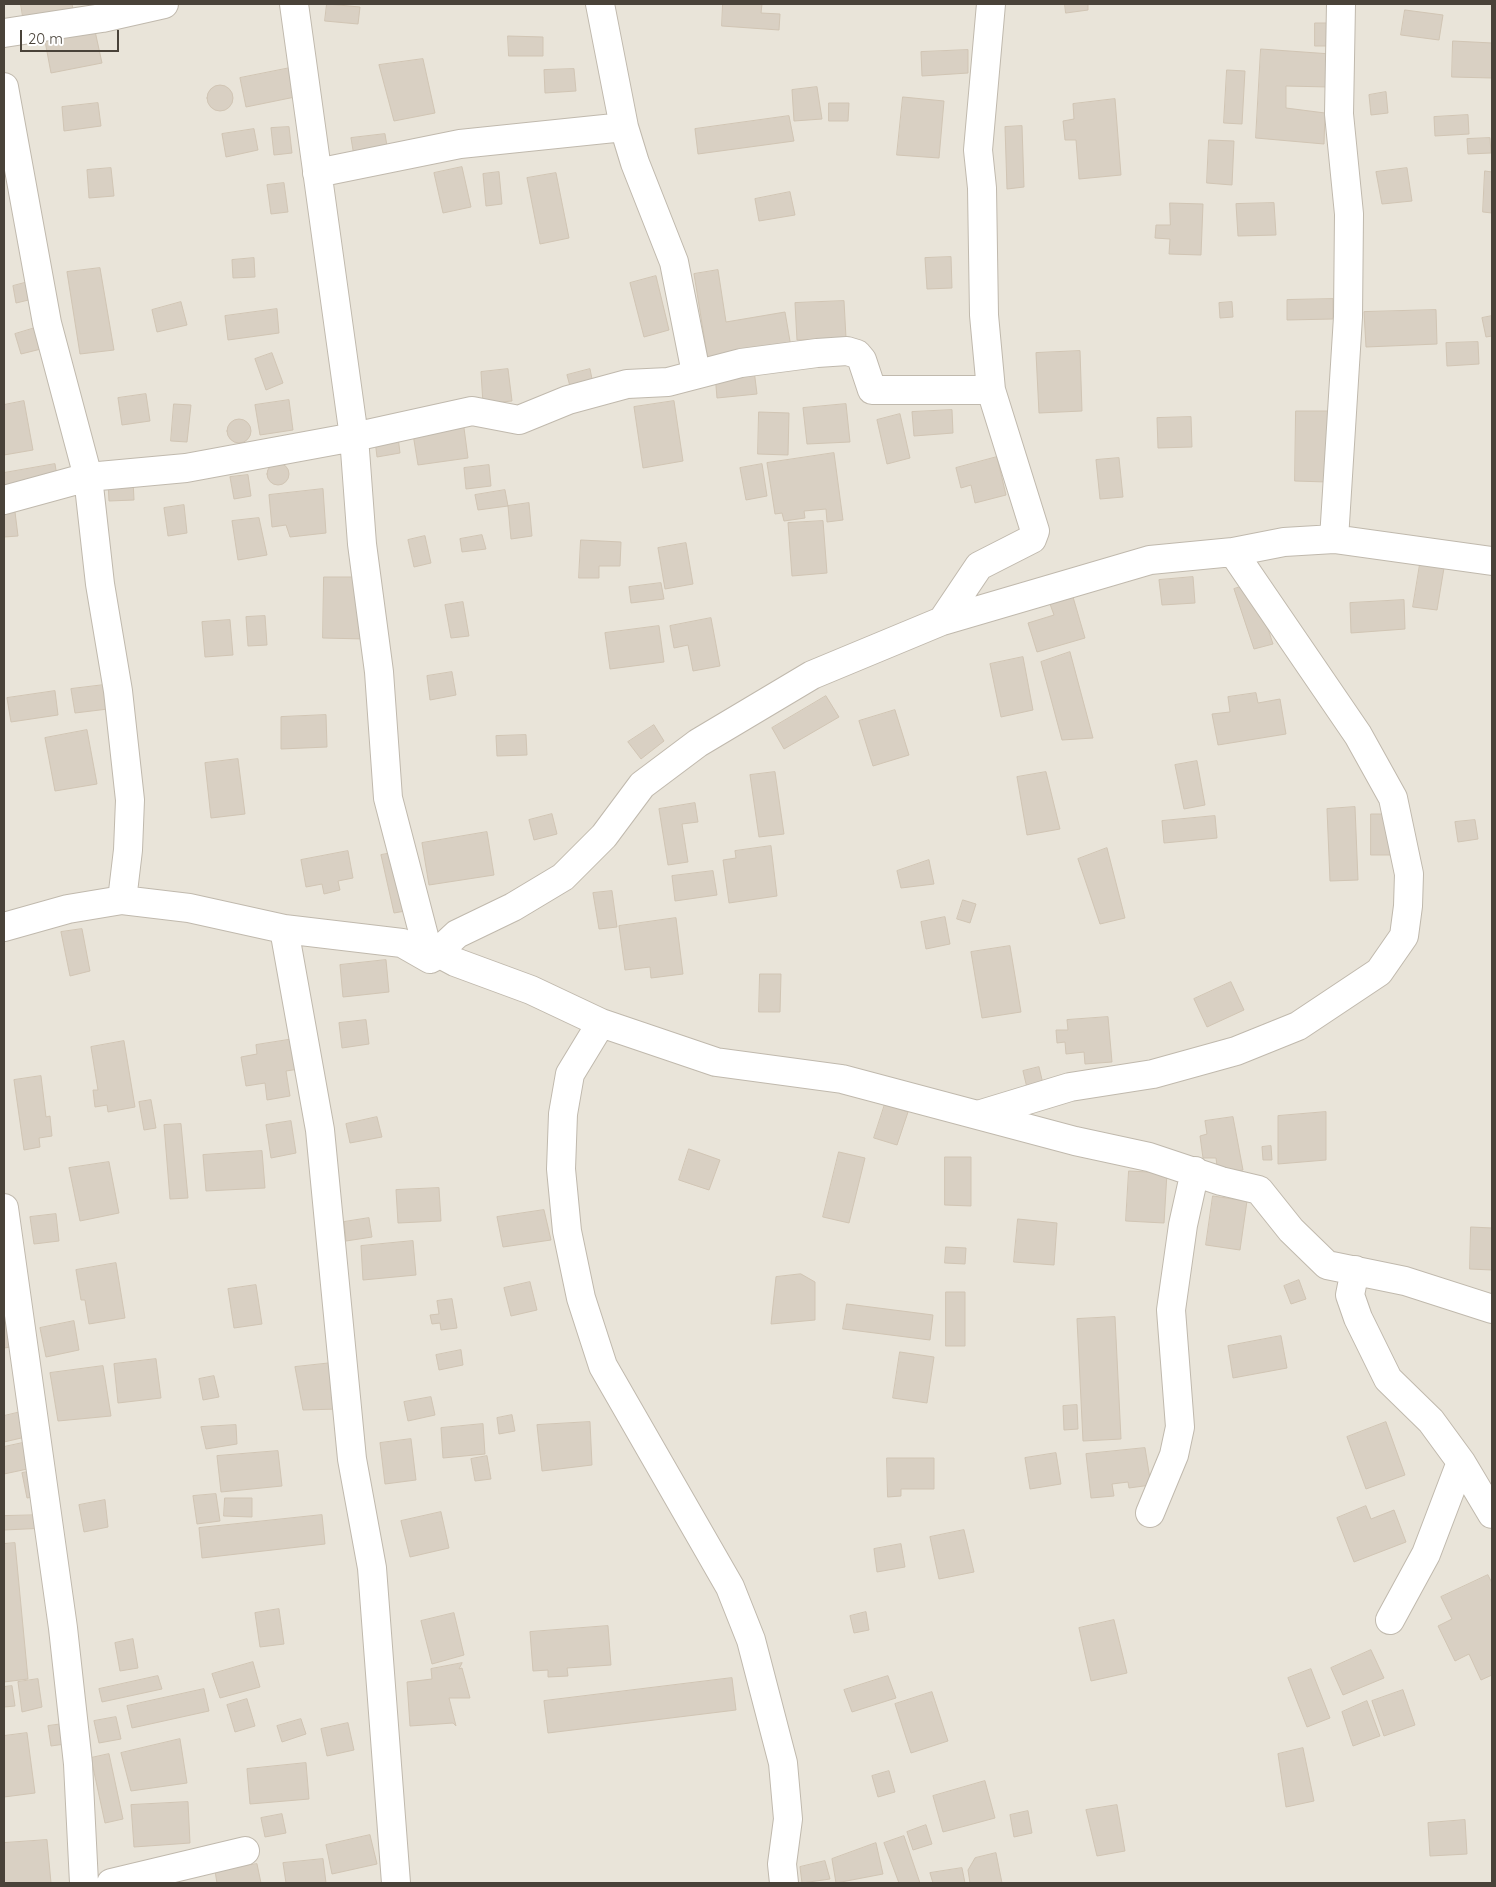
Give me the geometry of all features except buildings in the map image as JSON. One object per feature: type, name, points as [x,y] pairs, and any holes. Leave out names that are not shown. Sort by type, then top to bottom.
[{"type":"street","points":[[4,33],[102,18],[164,4]]},
{"type":"street","points":[[294,4],[354,437],[362,544],[379,672],[388,798],[430,959]]},
{"type":"street","points":[[600,4],[624,127],[674,262],[696,373]]},
{"type":"street","points":[[942,621],[979,566],[1032,539],[1035,531],[991,390],[984,315],[982,188],[978,150],[991,4]]},
{"type":"street","points":[[1334,539],[1348,326],[1349,214],[1340,114],[1341,4]]},
{"type":"street","points":[[4,87],[7,120],[47,322],[88,477],[100,584],[118,691],[130,800],[128,850],[122,900]]},
{"type":"street","points":[[317,173],[460,144],[624,127]]},
{"type":"street","points":[[4,500],[88,477],[186,468],[354,437],[472,411],[519,420],[568,400],[627,384],[668,382],[696,373],[741,363],[847,350],[857,354],[862,360],[872,390],[991,390]]},
{"type":"street","points":[[430,959],[456,934],[512,907],[563,877],[604,836],[642,785],[698,743],[812,675],[942,621],[1150,560],[1233,552],[1284,542],[1334,539],[1492,561]]},
{"type":"street","points":[[978,1115],[1070,1087],[1154,1074],[1227,1054],[1298,1026],[1379,972],[1404,936],[1408,906],[1409,874],[1393,798],[1358,735],[1233,552]]},
{"type":"street","points":[[4,927],[68,909],[122,900],[189,908],[284,929],[402,944],[430,959]]},
{"type":"street","points":[[284,929],[320,1130],[352,1459],[372,1568],[396,1883]]},
{"type":"street","points":[[430,959],[440,954],[454,962],[531,990],[601,1022],[716,1062],[842,1079],[1075,1141],[1149,1157],[1195,1171],[1221,1182],[1260,1190],[1291,1230],[1327,1265],[1405,1281],[1492,1309]]},
{"type":"street","points":[[601,1022],[570,1074],[563,1114],[561,1169],[569,1241],[581,1298],[603,1366],[730,1587],[751,1640],[783,1763],[788,1819],[782,1864],[784,1883]]},
{"type":"street","points":[[1150,1512],[1174,1455],[1180,1428],[1171,1310],[1183,1225],[1195,1171]]},
{"type":"street","points":[[4,1208],[63,1628],[78,1764],[84,1883]]},
{"type":"street","points":[[1355,1270],[1350,1295],[1358,1318],[1388,1378],[1431,1421],[1462,1462],[1492,1514]]},
{"type":"street","points":[[1390,1620],[1426,1554],[1462,1462]]},
{"type":"street","points":[[111,1883],[245,1851]]},
{"type":"shaded area","points":[[4,4],[1492,4],[1492,1883],[4,1883]]}]
